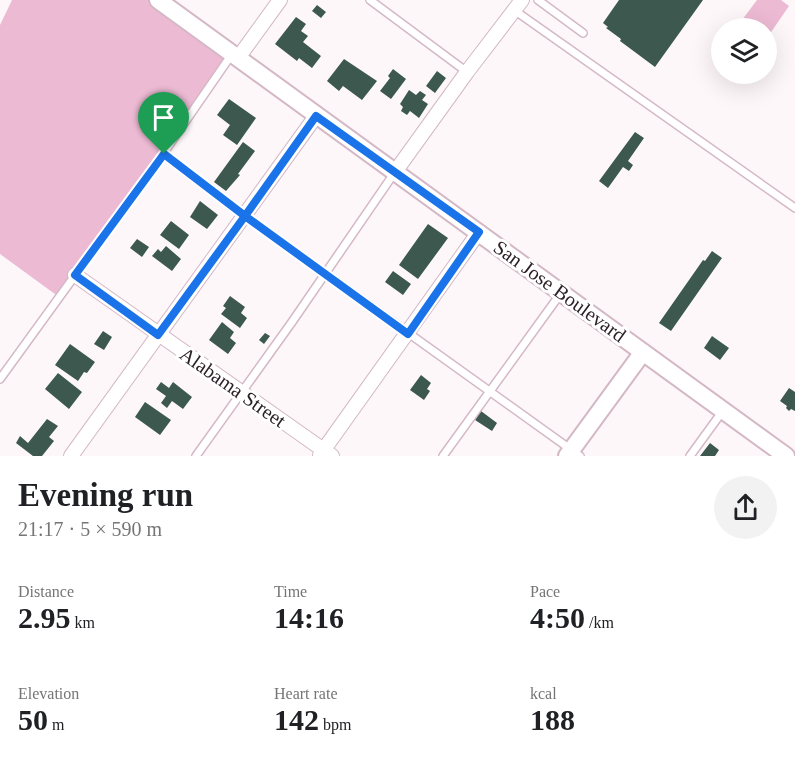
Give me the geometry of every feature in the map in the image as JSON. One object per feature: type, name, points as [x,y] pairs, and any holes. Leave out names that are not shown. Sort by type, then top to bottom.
[{"type":"street","name":"San Jose Boulevard","points":[[158,0],[786,456]]},
{"type":"street","points":[[235,56],[280,0]]},
{"type":"street","points":[[395,172],[518,5]]},
{"type":"street","points":[[71,456],[316,116]]},
{"type":"street","points":[[325,454],[479,232]]},
{"type":"street","name":"Alabama Street","points":[[75,275],[325,454]]},
{"type":"street","points":[[573,454],[643,352]]},
{"type":"lane","points":[[370,0],[467,72]]},
{"type":"lane","points":[[538,0],[583,33]]},
{"type":"lane","points":[[518,5],[795,208]]},
{"type":"lane","points":[[0,379],[235,56]]},
{"type":"lane","points":[[164,154],[245,216],[573,454]]},
{"type":"lane","points":[[196,456],[395,172]]},
{"type":"lane","points":[[443,456],[562,292]]},
{"type":"lane","points":[[690,456],[724,410]]},
{"type":"shaded area","points":[[12,0],[158,0],[233,54],[59,297],[0,254],[0,25]]},
{"type":"shaded area","points":[[757,0],[781,0],[789,6],[777,23],[777,18],[744,18]]},
{"type":"building","points":[[619,0],[703,0],[655,67],[620,41],[621,39],[603,23]]},
{"type":"building","points":[[317,5],[326,12],[321,18],[312,11]]},
{"type":"building","points":[[296,17],[306,24],[301,31],[308,36],[303,42],[321,56],[312,68],[299,58],[297,61],[275,44]]},
{"type":"building","points":[[344,59],[377,81],[362,100],[343,86],[339,91],[327,81]]},
{"type":"building","points":[[393,69],[406,79],[391,99],[380,91],[390,78],[388,76]]},
{"type":"building","points":[[437,71],[446,78],[435,93],[426,86]]},
{"type":"building","points":[[409,90],[416,95],[420,91],[426,95],[422,100],[428,104],[419,118],[410,111],[407,115],[401,111],[403,107],[400,104]]},
{"type":"building","points":[[229,99],[256,118],[237,145],[223,135],[230,125],[217,115]]},
{"type":"building","points":[[635,132],[644,138],[628,161],[633,165],[629,171],[623,167],[608,188],[599,181]]},
{"type":"building","points":[[243,142],[255,151],[238,174],[240,175],[226,191],[214,182]]},
{"type":"building","points":[[200,201],[218,215],[207,229],[190,217]]},
{"type":"building","points":[[171,221],[189,235],[179,249],[160,235]]},
{"type":"building","points":[[428,224],[448,238],[418,279],[399,265]]},
{"type":"building","points":[[137,239],[149,247],[142,257],[130,248]]},
{"type":"building","points":[[166,246],[181,259],[172,271],[152,256],[158,249],[161,252]]},
{"type":"building","points":[[712,251],[722,258],[671,331],[659,323],[703,260],[705,261]]},
{"type":"building","points":[[393,271],[411,284],[403,295],[385,282]]},
{"type":"building","points":[[230,296],[245,307],[241,313],[247,318],[240,328],[221,314]]},
{"type":"building","points":[[222,322],[234,332],[230,338],[236,343],[228,354],[209,340]]},
{"type":"building","points":[[103,331],[112,337],[104,350],[94,344]]},
{"type":"building","points":[[265,333],[270,336],[264,344],[259,340]]},
{"type":"building","points":[[712,336],[729,348],[720,360],[704,348]]},
{"type":"building","points":[[70,344],[95,362],[78,381],[55,365]]},
{"type":"building","points":[[58,373],[82,392],[69,409],[45,389]]},
{"type":"building","points":[[421,375],[431,383],[427,389],[430,391],[424,400],[410,390]]},
{"type":"building","points":[[161,382],[169,388],[173,382],[192,397],[183,409],[172,401],[167,408],[161,403],[166,396],[156,389]]},
{"type":"building","points":[[789,388],[795,392],[795,411],[791,409],[789,411],[787,406],[780,401]]},
{"type":"building","points":[[145,402],[171,420],[160,435],[135,417]]},
{"type":"building","points":[[481,411],[497,423],[492,431],[475,420]]},
{"type":"building","points":[[47,419],[58,426],[49,437],[54,441],[42,456],[33,456],[16,443],[20,436],[28,443]]},
{"type":"building","points":[[710,443],[719,450],[715,456],[700,456]]},
{"type":"route","points":[[164,154],[75,275],[158,335],[245,216],[408,334],[479,232],[316,116],[245,216],[164,154]]}]
